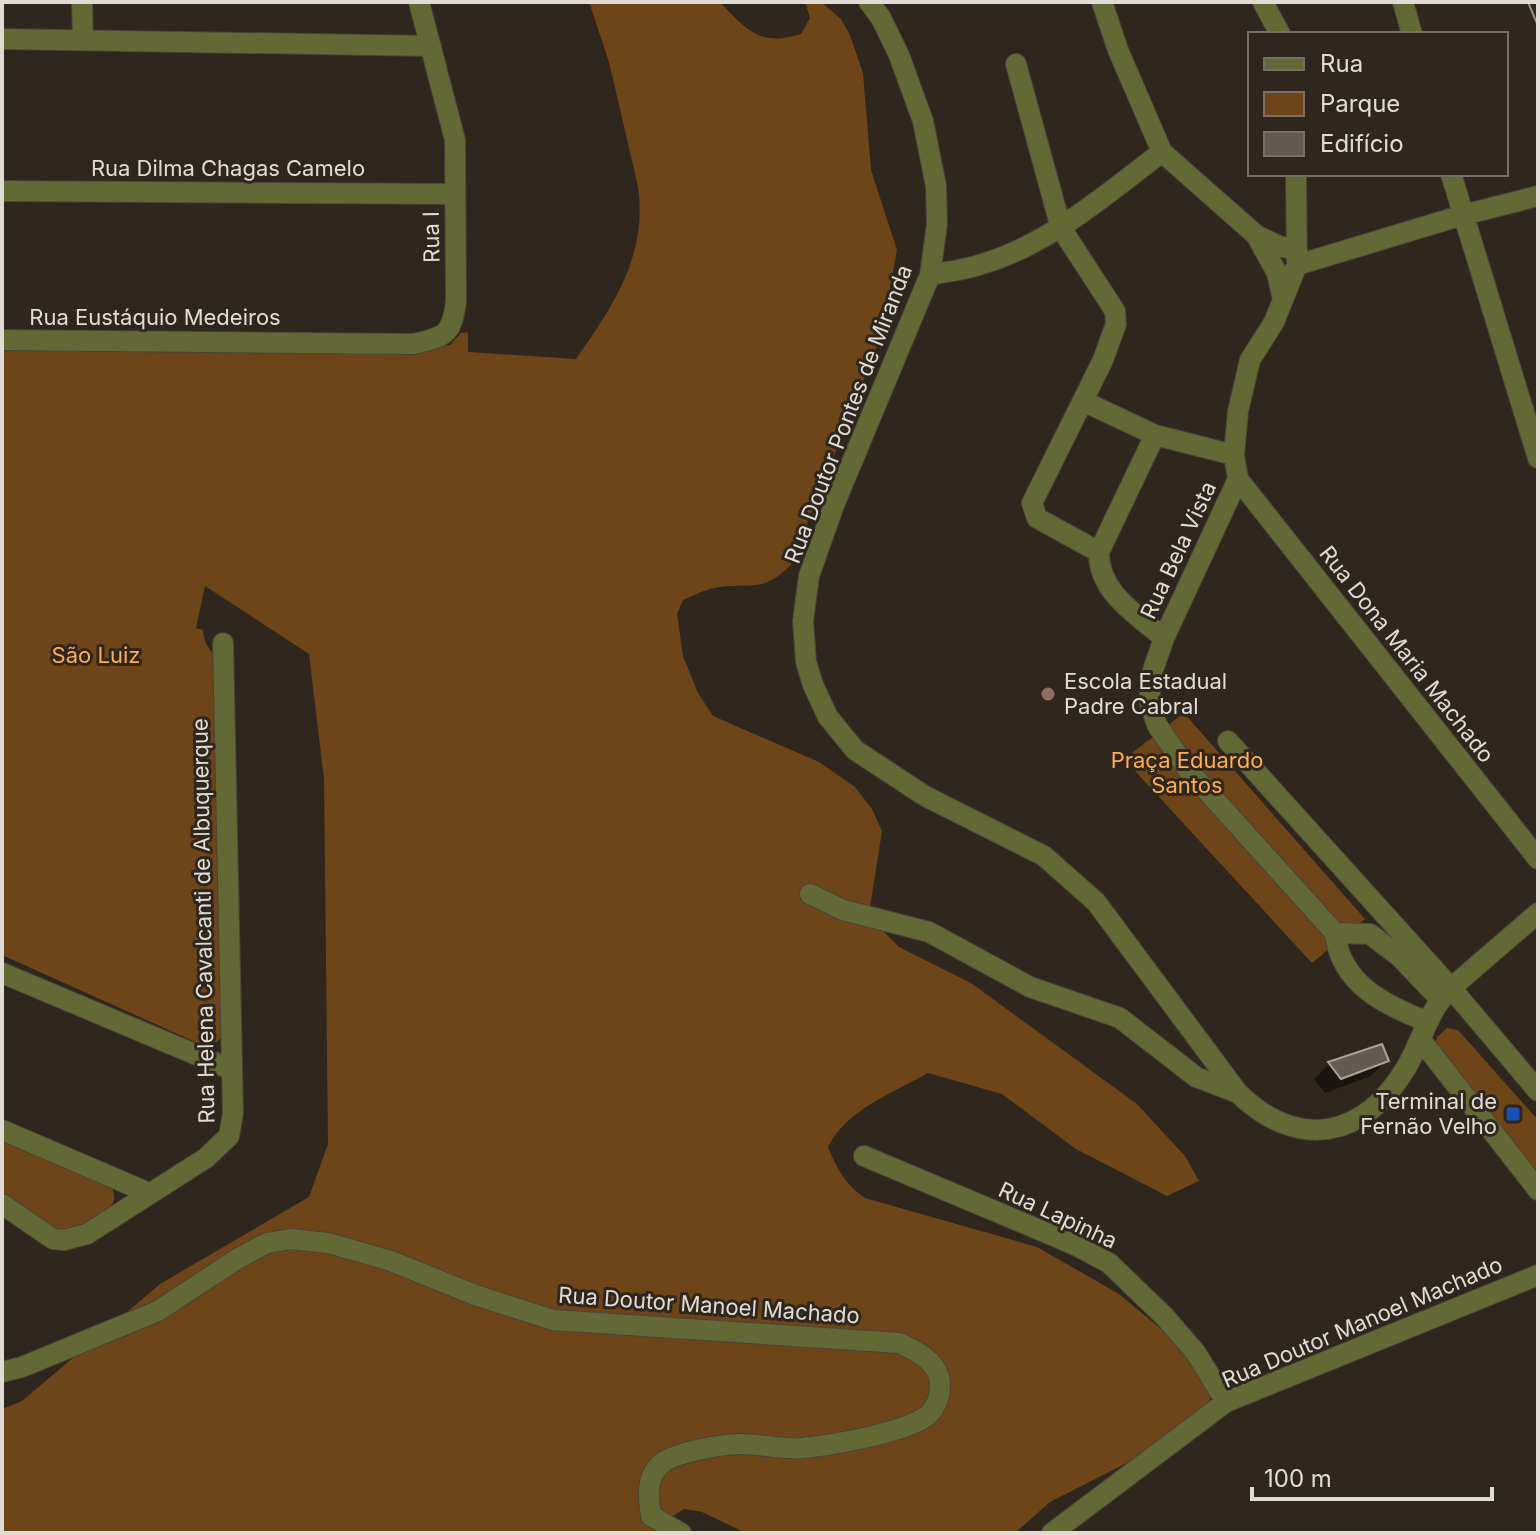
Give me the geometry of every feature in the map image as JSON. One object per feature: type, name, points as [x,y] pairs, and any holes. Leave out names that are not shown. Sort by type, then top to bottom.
[{"type":"street","points":[[82,2],[83,39]]},
{"type":"street","name":"Rua I","points":[[307,342],[413,344],[438,339],[448,332],[453,322],[456,301],[455,140],[419,2]]},
{"type":"street","name":"Rua Doutor Pontes de Miranda","points":[[869,2],[881,18],[899,55],[923,121],[936,186],[937,224],[930,275],[834,505],[809,576],[803,621],[806,662],[828,717],[855,750],[925,796],[1044,856],[1096,902],[1238,1093],[1258,1112],[1289,1127],[1322,1132],[1348,1123],[1382,1101],[1405,1070],[1423,1030],[1445,994],[1538,913]]},
{"type":"street","points":[[1102,2],[1118,50],[1162,152],[1256,235],[1297,258],[1538,196]]},
{"type":"street","points":[[1263,2],[1279,32]]},
{"type":"street","points":[[1403,2],[1411,32]]},
{"type":"street","points":[[2,39],[431,46]]},
{"type":"street","points":[[1016,64],[1061,228],[1115,311],[1116,324],[1103,360],[1032,503],[1037,518],[1099,552]]},
{"type":"street","points":[[930,275],[979,265],[1061,228],[1162,152]]},
{"type":"street","name":"Rua Bela Vista","points":[[1296,176],[1297,258],[1274,322],[1250,360],[1238,411],[1234,455],[1238,479],[1164,638],[1153,670],[1149,700],[1157,725],[1188,770],[1335,933]]},
{"type":"street","points":[[1452,176],[1538,458]]},
{"type":"street","name":"Rua Dilma Chagas Camelo","points":[[2,191],[454,194]]},
{"type":"street","points":[[1256,235],[1277,273],[1283,300]]},
{"type":"street","name":"Rua Eustáquio Medeiros","points":[[2,340],[307,342]]},
{"type":"street","points":[[1083,401],[1155,435],[1234,455]]},
{"type":"street","points":[[1155,435],[1099,552],[1099,568],[1104,581],[1117,598],[1164,638]]},
{"type":"street","name":"Rua Dona Maria Machado","points":[[1238,479],[1538,859]]},
{"type":"street","name":"Rua Helena Cavalcanti de Albuquerque","points":[[2,1204],[53,1239],[64,1240],[87,1234],[206,1158],[229,1136],[233,1113],[223,643]]},
{"type":"street","points":[[1228,741],[1445,994],[1538,1091]]},
{"type":"street","name":"Rua Doutor Pontes de Miranda","points":[[810,894],[843,910],[929,932],[1030,987],[1120,1018],[1196,1077],[1238,1093]]},
{"type":"street","points":[[1445,994],[1370,934],[1335,933],[1337,951],[1356,980],[1423,1030],[1538,1190]]},
{"type":"street","points":[[2,973],[230,1069]]},
{"type":"street","points":[[2,1130],[149,1193]]},
{"type":"street","name":"Rua Lapinha","points":[[864,1156],[1073,1244],[1109,1263],[1165,1317],[1196,1353],[1226,1402]]},
{"type":"street","name":"Rua Doutor Manoel Machado","points":[[2,1372],[22,1367],[158,1311],[237,1259],[267,1243],[291,1239],[328,1243],[391,1261],[475,1295],[553,1320],[899,1343],[920,1353],[936,1370],[940,1380],[939,1400],[927,1415],[892,1431],[802,1448],[736,1444],[684,1454],[663,1462],[650,1480],[647,1493],[651,1516],[681,1533]]},
{"type":"street","name":"Rua Doutor Manoel Machado","points":[[1052,1533],[1226,1402],[1538,1275]]},
{"type":"green space","name":"São Luiz","points":[[589,2],[720,2],[755,33],[764,37],[787,38],[801,34],[810,18],[805,2],[821,2],[841,19],[863,73],[871,170],[897,250],[881,336],[791,565],[765,583],[715,588],[683,600],[677,614],[683,656],[698,693],[713,716],[819,762],[855,787],[872,809],[882,831],[870,907],[873,921],[899,947],[971,983],[1137,1104],[1185,1156],[1199,1181],[1167,1196],[1076,1149],[1002,1094],[928,1073],[872,1103],[847,1122],[828,1147],[831,1155],[847,1182],[865,1198],[1037,1247],[1119,1294],[1166,1333],[1188,1356],[1209,1392],[1211,1406],[1168,1442],[1050,1502],[1015,1533],[746,1533],[702,1512],[684,1509],[668,1519],[662,1533],[2,1533],[2,1409],[22,1401],[160,1284],[309,1197],[328,1144],[324,779],[309,654],[205,586],[196,628],[203,630],[207,646],[218,658],[222,1036],[217,1042],[202,1045],[2,955],[2,345],[430,348],[450,345],[461,333],[468,332],[468,352],[576,359],[626,276],[638,231],[640,207],[609,62]]},
{"type":"green space","name":"Praça Eduardo Santos","points":[[1184,713],[1365,919],[1312,963],[1124,759]]},
{"type":"green space","points":[[1447,1028],[1458,1030],[1538,1120],[1538,1179],[1435,1048],[1437,1037]]},
{"type":"green space","points":[[2,1135],[112,1187],[112,1205],[91,1221],[60,1234],[2,1192]]},
{"type":"building","points":[[1382,1044],[1389,1061],[1341,1079],[1328,1062]]},
{"type":"tram line","points":[[1528,2],[1538,26]]},
{"type":"place","name":"Escola Estadual Padre Cabral","points":[[1048,694]]},
{"type":"place","name":"Terminal de Fernão Velho","points":[[1513,1114]]}]
